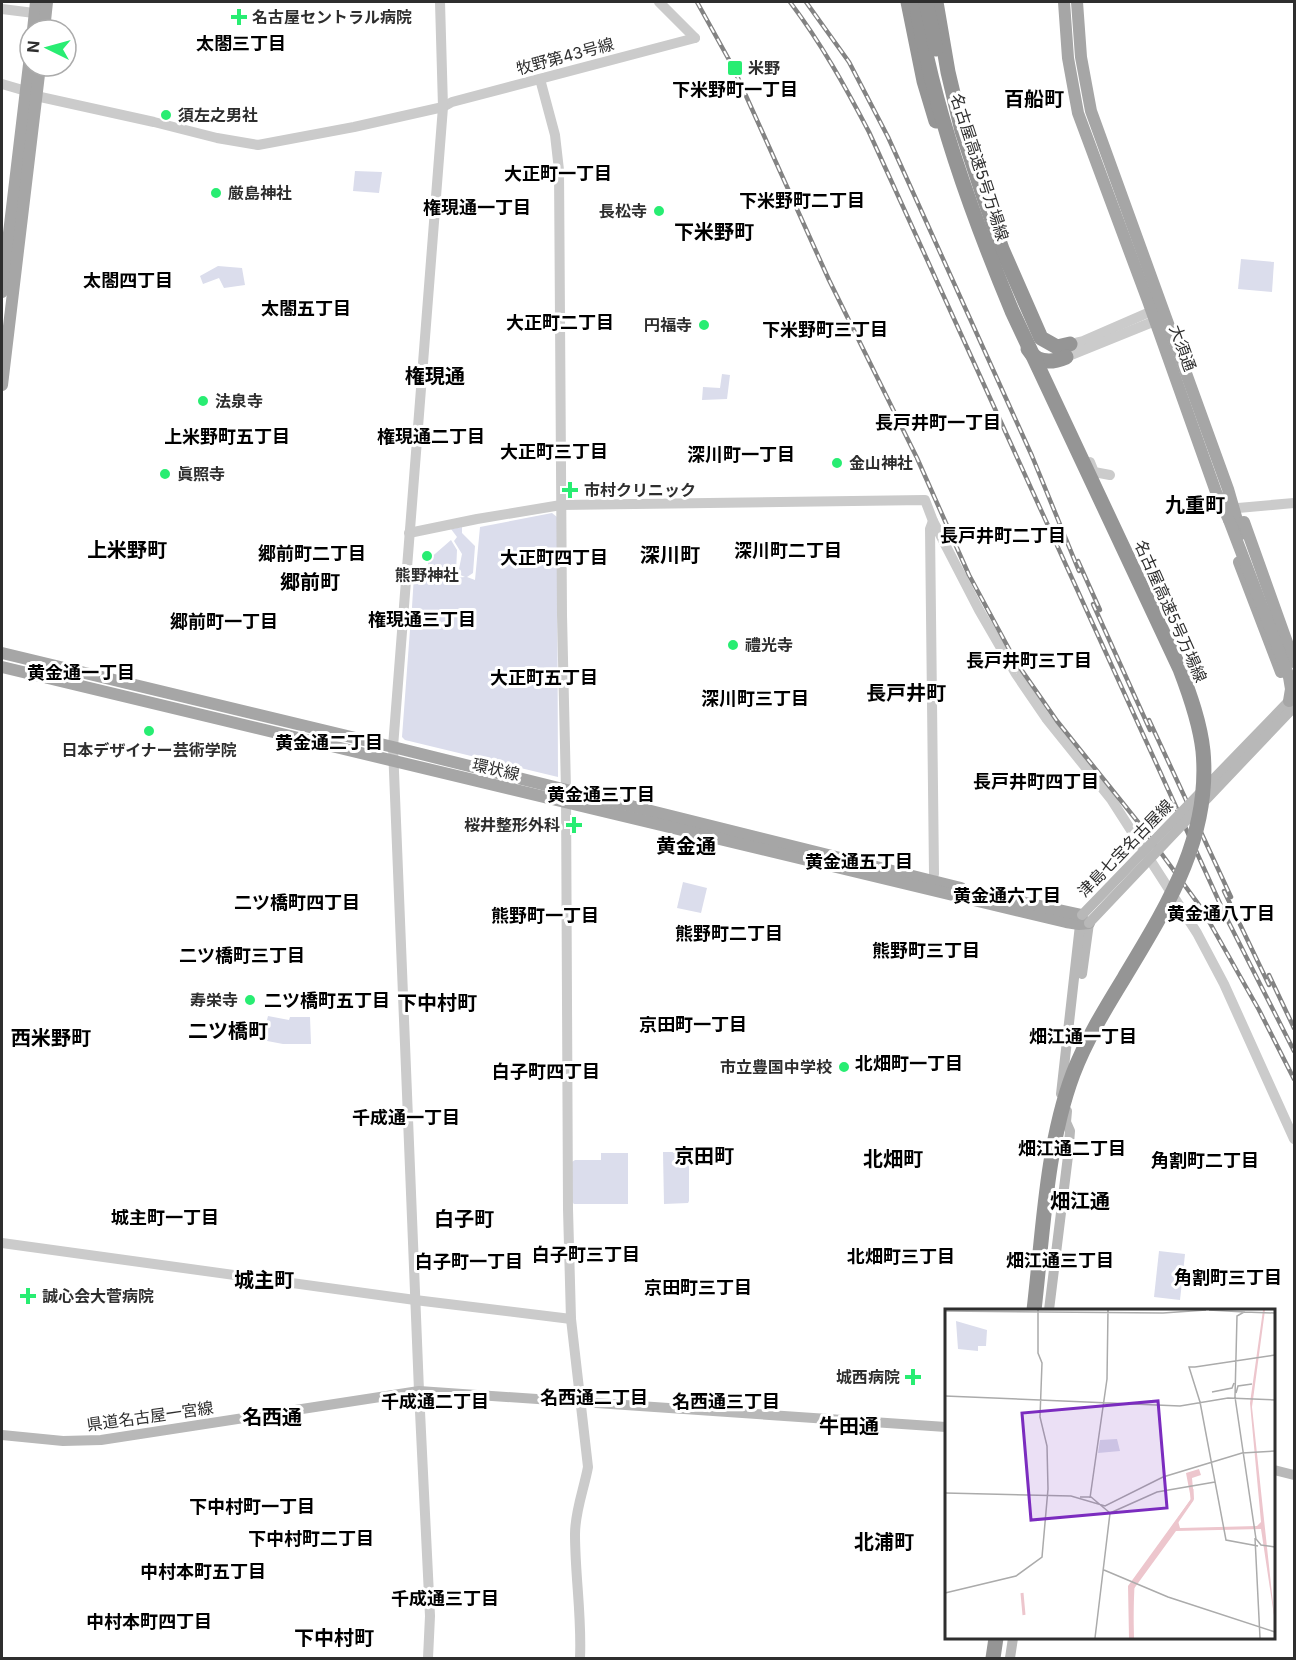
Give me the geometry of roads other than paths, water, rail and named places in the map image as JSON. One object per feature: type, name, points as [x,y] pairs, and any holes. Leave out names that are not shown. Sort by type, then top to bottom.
[{"type":"highway","points":[[908,2],[924,81],[942,142],[984,257],[1009,313],[1032,354],[1041,361],[1055,362],[1068,350]]},
{"type":"highway","name":"名古屋高速5号万場線","points":[[916,2],[927,55],[949,138],[989,255],[1017,322],[1180,669],[1194,711],[1203,752],[1203,793],[1190,854],[1160,917],[1096,1025],[1073,1074],[1065,1100],[1053,1156],[1032,1309]]},
{"type":"highway","name":"名古屋高速5号万場線","points":[[926,2],[956,134],[996,252],[1187,663],[1202,706],[1211,750],[1212,789],[1208,814],[1190,878],[1167,923],[1092,1053],[1074,1103],[1063,1156],[1043,1309]]},
{"type":"highway","points":[[936,2],[948,72],[962,131],[1002,249],[1041,338],[1068,350]]},
{"type":"main road","points":[[45,18],[47,2]]},
{"type":"main road","name":"大須通","points":[[1064,2],[1068,58],[1078,113],[1157,314],[1222,491],[1234,515],[1289,677],[1293,695]]},
{"type":"main road","name":"大須通","points":[[1077,2],[1081,57],[1090,111],[1157,314]]},
{"type":"main road","points":[[2,385],[5,295],[31,93],[31,78]]},
{"type":"main road","points":[[31,93],[36,78]]},
{"type":"main road","points":[[1222,491],[1252,600],[1293,695]]},
{"type":"main road","points":[[1234,515],[1294,662]]},
{"type":"main road","name":"大須通","points":[[1234,515],[1293,695]]},
{"type":"main road","name":"環状線","points":[[2,653],[393,747],[565,796]]},
{"type":"main road","name":"環状線","points":[[2,668],[394,761],[565,796],[976,896],[1075,915],[1083,921]]},
{"type":"main road","name":"津島七宝名古屋線","points":[[1032,1309],[1048,1156],[1052,1132],[1058,1122],[1085,942],[1083,921],[1293,695]]},
{"type":"main road","name":"津島七宝名古屋線","points":[[1049,1309],[1068,1156],[1070,1131],[1066,1122],[1072,1037]]},
{"type":"main road","name":"県道名古屋一宮線","points":[[2,1435],[63,1441],[101,1440],[419,1391],[945,1427]]},
{"type":"main road","points":[[1275,1470],[1294,1474]]},
{"type":"main road","points":[[991,1639],[1000,1651],[1012,1639]]},
{"type":"street","points":[[428,1659],[430,1616],[393,747],[444,107],[440,2]]},
{"type":"street","name":"牧野第43号線","points":[[2,84],[217,138],[258,145],[444,107],[452,102],[695,38],[659,2]]},
{"type":"street","points":[[2,9],[35,7]]},
{"type":"street","points":[[540,79],[555,135],[559,170],[571,1319],[588,1467],[578,1506],[575,1533],[581,1629],[580,1659]]},
{"type":"street","points":[[1068,350],[1083,341],[1157,314]]},
{"type":"street","points":[[1047,369],[1094,472],[1106,475]]},
{"type":"street","points":[[409,533],[561,505],[925,500],[933,521],[1016,674],[1046,718],[1111,799],[1197,933],[1224,984],[1294,1139]]},
{"type":"street","points":[[1234,515],[1294,503]]},
{"type":"street","points":[[933,521],[930,529],[934,874]]},
{"type":"street","points":[[2,1243],[571,1319]]},
{"type":"railway","points":[[697,2],[733,67],[829,280],[917,458],[969,575],[1016,662],[1057,721],[1142,827],[1202,909],[1259,1010],[1294,1079]]},
{"type":"railway","points":[[790,2],[832,65],[869,132],[1227,919],[1294,1051]]},
{"type":"railway","points":[[806,2],[849,62],[888,137],[1032,456],[1079,571]]},
{"type":"railway","points":[[1078,561],[1100,610]]},
{"type":"railway","points":[[1093,604],[1150,730]]},
{"type":"railway","points":[[1149,720],[1231,897]]},
{"type":"railway","points":[[1224,891],[1269,985]]},
{"type":"railway","points":[[1269,975],[1294,1028]]},
{"type":"place","name":"名古屋セントラル病院","points":[[239,17]]},
{"type":"place","name":"米野","points":[[735,68]]},
{"type":"place","name":"須左之男社","points":[[166,115]]},
{"type":"place","name":"厳島神社","points":[[216,193]]},
{"type":"place","name":"長松寺","points":[[659,211]]},
{"type":"place","name":"円福寺","points":[[704,325]]},
{"type":"place","name":"法泉寺","points":[[203,401]]},
{"type":"place","name":"金山神社","points":[[837,463]]},
{"type":"place","name":"眞照寺","points":[[165,474]]},
{"type":"place","name":"市村クリニック","points":[[570,490]]},
{"type":"place","name":"熊野神社","points":[[427,556]]},
{"type":"place","name":"禮光寺","points":[[733,645]]},
{"type":"place","name":"日本デザイナー芸術学院","points":[[149,731]]},
{"type":"place","name":"桜井整形外科","points":[[574,825]]},
{"type":"place","name":"寿栄寺","points":[[250,1000]]},
{"type":"place","name":"市立豊国中学校","points":[[844,1067]]},
{"type":"place","name":"誠心会大菅病院","points":[[28,1296]]},
{"type":"place","name":"城西病院","points":[[913,1377]]},
{"type":"district","name":"太閤三丁目","points":[[241,44]]},
{"type":"district","name":"下米野町一丁目","points":[[735,90]]},
{"type":"district","name":"百船町","points":[[1034,99]]},
{"type":"district","name":"大正町一丁目","points":[[558,174]]},
{"type":"district","name":"下米野町二丁目","points":[[802,201]]},
{"type":"district","name":"権現通一丁目","points":[[477,208]]},
{"type":"district","name":"下米野町","points":[[714,232]]},
{"type":"district","name":"太閤四丁目","points":[[128,281]]},
{"type":"district","name":"太閤五丁目","points":[[306,309]]},
{"type":"district","name":"大正町二丁目","points":[[560,323]]},
{"type":"district","name":"下米野町三丁目","points":[[825,330]]},
{"type":"district","name":"権現通","points":[[435,376]]},
{"type":"district","name":"長戸井町一丁目","points":[[938,423]]},
{"type":"district","name":"上米野町五丁目","points":[[227,437]]},
{"type":"district","name":"権現通二丁目","points":[[431,437]]},
{"type":"district","name":"大正町三丁目","points":[[554,452]]},
{"type":"district","name":"深川町一丁目","points":[[741,455]]},
{"type":"district","name":"九重町","points":[[1195,505]]},
{"type":"district","name":"長戸井町二丁目","points":[[1003,536]]},
{"type":"district","name":"上米野町","points":[[127,550]]},
{"type":"district","name":"深川町二丁目","points":[[788,551]]},
{"type":"district","name":"郷前町二丁目","points":[[312,554]]},
{"type":"district","name":"深川町","points":[[670,555]]},
{"type":"district","name":"大正町四丁目","points":[[554,558]]},
{"type":"district","name":"郷前町","points":[[310,582]]},
{"type":"district","name":"権現通三丁目","points":[[422,620]]},
{"type":"district","name":"郷前町一丁目","points":[[224,622]]},
{"type":"district","name":"長戸井町三丁目","points":[[1029,661]]},
{"type":"district","name":"黄金通一丁目","points":[[81,673]]},
{"type":"district","name":"大正町五丁目","points":[[544,678]]},
{"type":"district","name":"長戸井町","points":[[906,693]]},
{"type":"district","name":"深川町三丁目","points":[[755,699]]},
{"type":"district","name":"黄金通二丁目","points":[[329,743]]},
{"type":"district","name":"長戸井町四丁目","points":[[1036,782]]},
{"type":"district","name":"黄金通三丁目","points":[[601,795]]},
{"type":"district","name":"黄金通","points":[[686,846]]},
{"type":"district","name":"黄金通五丁目","points":[[859,862]]},
{"type":"district","name":"黄金通六丁目","points":[[1007,896]]},
{"type":"district","name":"二ツ橋町四丁目","points":[[297,903]]},
{"type":"district","name":"黄金通八丁目","points":[[1221,914]]},
{"type":"district","name":"熊野町一丁目","points":[[545,916]]},
{"type":"district","name":"熊野町二丁目","points":[[729,934]]},
{"type":"district","name":"熊野町三丁目","points":[[926,951]]},
{"type":"district","name":"二ツ橋町三丁目","points":[[242,956]]},
{"type":"district","name":"二ツ橋町五丁目","points":[[327,1001]]},
{"type":"district","name":"下中村町","points":[[437,1003]]},
{"type":"district","name":"京田町一丁目","points":[[693,1025]]},
{"type":"district","name":"二ツ橋町","points":[[228,1031]]},
{"type":"district","name":"畑江通一丁目","points":[[1083,1037]]},
{"type":"district","name":"西米野町","points":[[51,1038]]},
{"type":"district","name":"北畑町一丁目","points":[[909,1064]]},
{"type":"district","name":"白子町四丁目","points":[[546,1072]]},
{"type":"district","name":"千成通一丁目","points":[[406,1118]]},
{"type":"district","name":"畑江通二丁目","points":[[1072,1149]]},
{"type":"district","name":"京田町","points":[[704,1156]]},
{"type":"district","name":"北畑町","points":[[893,1159]]},
{"type":"district","name":"角割町二丁目","points":[[1205,1161]]},
{"type":"district","name":"畑江通","points":[[1080,1201]]},
{"type":"district","name":"城主町一丁目","points":[[165,1218]]},
{"type":"district","name":"白子町","points":[[464,1219]]},
{"type":"district","name":"白子町三丁目","points":[[586,1255]]},
{"type":"district","name":"北畑町三丁目","points":[[901,1257]]},
{"type":"district","name":"畑江通三丁目","points":[[1060,1261]]},
{"type":"district","name":"白子町一丁目","points":[[469,1262]]},
{"type":"district","name":"角割町三丁目","points":[[1228,1278]]},
{"type":"district","name":"城主町","points":[[264,1280]]},
{"type":"district","name":"京田町三丁目","points":[[698,1288]]},
{"type":"district","name":"名西通二丁目","points":[[594,1398]]},
{"type":"district","name":"千成通二丁目","points":[[435,1402]]},
{"type":"district","name":"名西通三丁目","points":[[726,1402]]},
{"type":"district","name":"名西通","points":[[272,1417]]},
{"type":"district","name":"牛田通","points":[[849,1426]]},
{"type":"district","name":"下中村町一丁目","points":[[252,1507]]},
{"type":"district","name":"下中村町二丁目","points":[[311,1539]]},
{"type":"district","name":"北浦町","points":[[884,1542]]},
{"type":"district","name":"中村本町五丁目","points":[[203,1572]]},
{"type":"district","name":"千成通三丁目","points":[[445,1599]]},
{"type":"district","name":"中村本町四丁目","points":[[149,1622]]},
{"type":"district","name":"下中村町","points":[[334,1638]]}]
